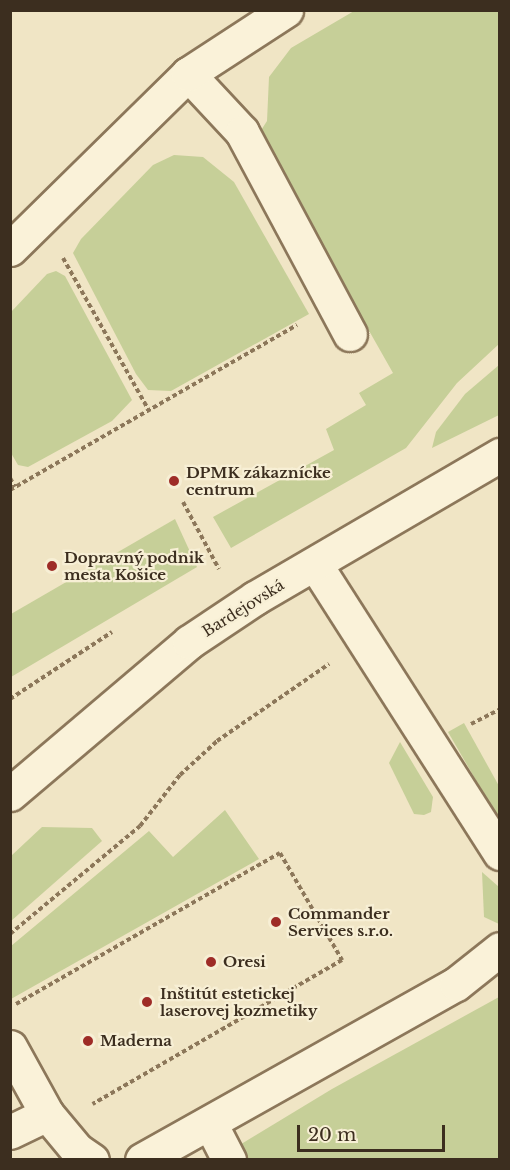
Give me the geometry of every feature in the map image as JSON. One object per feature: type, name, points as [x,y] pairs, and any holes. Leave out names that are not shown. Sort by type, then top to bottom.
[{"type":"street","points":[[10,249],[188,74],[286,10]]},
{"type":"street","points":[[188,74],[242,132],[350,334]]},
{"type":"street","name":"Bardejovská","points":[[10,794],[189,642],[315,564],[500,455]]},
{"type":"street","points":[[315,564],[500,853]]},
{"type":"street","points":[[142,1160],[456,984],[500,949]]},
{"type":"street","points":[[10,1047],[47,1114],[77,1150],[92,1160]]},
{"type":"street","points":[[10,1132],[47,1114]]},
{"type":"street","points":[[210,1123],[229,1160]]},
{"type":"path","points":[[40,219],[148,409]]},
{"type":"path","points":[[10,478],[13,488],[334,304]]},
{"type":"path","points":[[183,502],[219,569]]},
{"type":"path","points":[[10,699],[111,632]]},
{"type":"path","points":[[10,934],[140,826],[180,775],[217,741],[364,640]]},
{"type":"path","points":[[468,721],[471,725],[500,709]]},
{"type":"path","points":[[22,1014],[16,1004],[280,853],[342,960],[90,1106]]},
{"type":"green space","points":[[354,11],[499,11],[499,344],[457,383],[406,448],[231,548],[213,517],[334,450],[326,429],[366,405],[359,393],[393,373],[258,135],[267,121],[269,77],[291,48]]},
{"type":"green space","points":[[174,155],[203,157],[234,182],[309,314],[171,391],[148,390],[136,374],[73,253],[81,239],[153,165]]},
{"type":"green space","points":[[56,271],[65,276],[132,400],[112,421],[28,467],[18,465],[11,453],[11,312],[47,274]]},
{"type":"green space","points":[[499,365],[499,415],[432,448],[436,432],[465,394]]},
{"type":"green space","points":[[175,519],[197,567],[11,677],[11,614]]},
{"type":"green space","points":[[464,723],[499,786],[499,820],[448,732]]},
{"type":"green space","points":[[400,742],[433,797],[431,812],[424,815],[414,814],[389,763]]},
{"type":"green space","points":[[225,810],[259,859],[11,999],[11,946],[149,831],[173,857]]},
{"type":"green space","points":[[42,827],[92,828],[102,841],[11,921],[11,856]]},
{"type":"green space","points":[[482,872],[499,887],[499,924],[484,917]]},
{"type":"green space","points":[[499,997],[499,1159],[215,1160],[332,1089]]},
{"type":"place","name":"DPMK zákaznícke centrum","points":[[174,481]]},
{"type":"place","name":"Dopravný podnik mesta Košice","points":[[52,566]]},
{"type":"place","name":"Commander Services s.r.o.","points":[[276,922]]},
{"type":"place","name":"Oresi","points":[[211,962]]},
{"type":"place","name":"Inštitút estetickej laserovej kozmetiky","points":[[147,1002]]},
{"type":"place","name":"Maderna","points":[[88,1041]]}]
